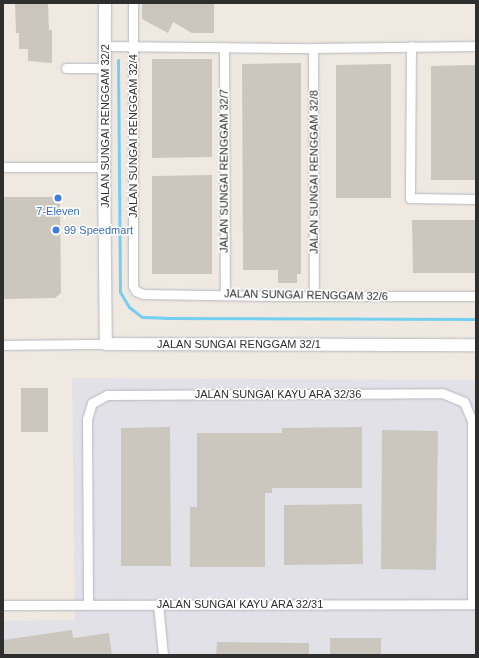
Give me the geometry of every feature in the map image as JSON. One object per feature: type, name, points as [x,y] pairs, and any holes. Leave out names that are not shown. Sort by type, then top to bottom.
[{"type":"street","name":"JALAN SUNGAI RENGGAM 32/2","points":[[105,3],[104,166],[106,344]]},
{"type":"street","name":"JALAN SUNGAI RENGGAM 32/4","points":[[133,3],[133,286],[136,291]]},
{"type":"street","points":[[105,46],[313,48],[476,46]]},
{"type":"street","points":[[411,46],[410,198],[476,199]]},
{"type":"street","name":"JALAN SUNGAI RENGGAM 32/7","points":[[224,47],[225,295]]},
{"type":"street","name":"JALAN SUNGAI RENGGAM 32/8","points":[[313,48],[314,296]]},
{"type":"street","points":[[66,68],[104,68]]},
{"type":"street","points":[[3,167],[104,166]]},
{"type":"street","name":"JALAN SUNGAI RENGGAM 32/6","points":[[136,291],[143,294],[476,296]]},
{"type":"street","name":"JALAN SUNGAI RENGGAM 32/1","points":[[3,345],[476,345]]},
{"type":"street","name":"JALAN SUNGAI KAYU ARA 32/36","points":[[88,604],[87,419],[92,402],[107,395],[442,392],[464,402],[472,421],[474,604]]},
{"type":"street","points":[[158,604],[163,655]]},
{"type":"street","name":"JALAN SUNGAI KAYU ARA 32/31","points":[[3,605],[474,604]]},
{"type":"shaded area","points":[[72,378],[476,380],[476,655],[3,655],[3,621],[75,620]]},
{"type":"building","points":[[15,3],[48,3],[49,30],[52,30],[52,63],[28,61],[28,49],[19,49],[19,33],[16,33]]},
{"type":"building","points":[[142,3],[214,3],[214,33],[192,33],[173,22],[168,33],[142,19]]},
{"type":"building","points":[[152,59],[212,59],[212,157],[152,158]]},
{"type":"building","points":[[301,63],[301,274],[297,274],[297,283],[278,283],[278,270],[243,270],[242,64]]},
{"type":"building","points":[[391,64],[391,198],[336,198],[336,65]]},
{"type":"building","points":[[476,65],[476,180],[431,180],[431,66]]},
{"type":"building","points":[[212,175],[212,274],[152,274],[152,176]]},
{"type":"building","points":[[3,197],[54,197],[60,202],[61,293],[55,298],[3,299]]},
{"type":"building","points":[[412,220],[476,220],[476,273],[413,273]]},
{"type":"building","points":[[21,388],[48,388],[48,432],[21,432]]},
{"type":"building","points":[[170,427],[171,566],[121,566],[121,428]]},
{"type":"building","points":[[362,427],[362,488],[272,488],[272,493],[265,493],[265,567],[190,567],[190,507],[197,507],[197,433],[282,433],[282,428]]},
{"type":"building","points":[[382,430],[438,431],[436,570],[381,569]]},
{"type":"building","points":[[362,504],[363,564],[284,565],[284,505]]},
{"type":"building","points":[[72,630],[73,638],[109,633],[112,655],[3,655],[3,640]]},
{"type":"building","points":[[330,638],[381,638],[381,655],[330,655]]},
{"type":"building","points":[[217,642],[309,643],[309,655],[216,655]]},
{"type":"waterway","points":[[118,60],[120,292],[129,307],[142,317],[476,319]]},
{"type":"place","name":"7-Eleven","points":[[58,198]]},
{"type":"place","name":"99 Speedmart","points":[[56,230]]}]
